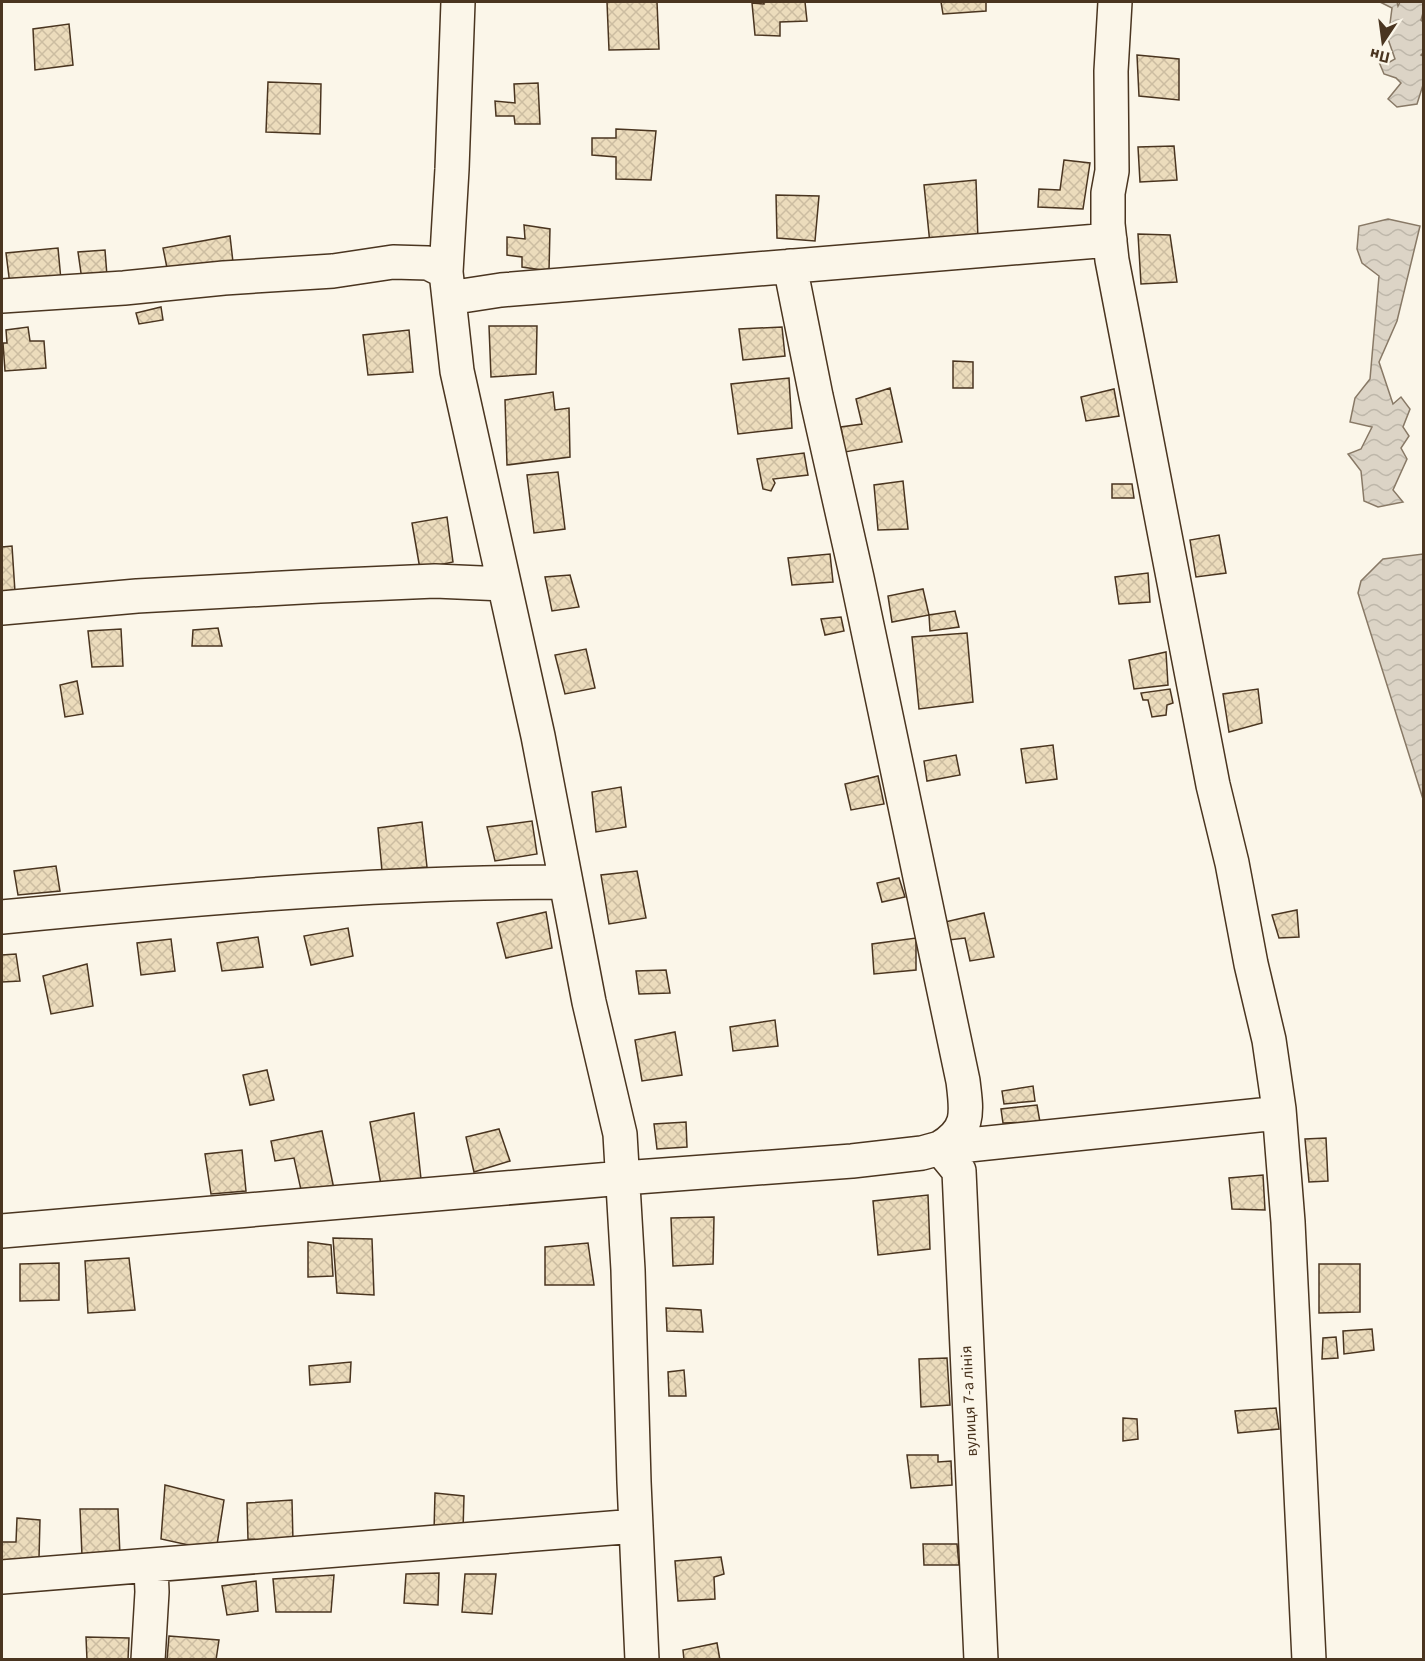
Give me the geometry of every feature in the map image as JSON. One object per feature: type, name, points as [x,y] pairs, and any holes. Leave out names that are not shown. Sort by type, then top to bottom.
[{"type":"street","points":[[458,2],[448,285],[458,371],[538,736],[589,1002],[620,1134],[642,1659]]},
{"type":"street","points":[[1115,2],[1111,71],[1112,171],[1108,193],[1110,240],[1124,327],[1213,785],[1232,863],[1251,964],[1269,1040],[1279,1113],[1288,1222],[1309,1659]]},
{"type":"street","points":[[2,296],[333,271],[393,262],[428,264],[448,285],[501,290],[1110,240]]},
{"type":"street","points":[[2,1231],[623,1178],[852,1161],[922,1154],[940,1148],[955,1139],[962,1128],[966,1105],[963,1081],[790,267]]},
{"type":"street","points":[[2,608],[320,586],[435,581],[504,584]]},
{"type":"street","points":[[2,917],[176,901],[470,882],[566,882]]},
{"type":"street","points":[[940,1148],[1279,1113]]},
{"type":"street","name":"вулиця 7-а лінія","points":[[940,1148],[959,1171],[981,1659]]},
{"type":"street","points":[[2,1577],[151,1567],[636,1526]]},
{"type":"street","points":[[148,1659],[152,1592],[151,1567]]},
{"type":"water","points":[[1380,2],[1397,2],[1398,6],[1400,2],[1423,2],[1421,20],[1424,23],[1423,53],[1421,55],[1423,56],[1423,85],[1417,104],[1397,107],[1388,99],[1401,83],[1396,78],[1384,74],[1379,62],[1385,57],[1388,63],[1395,59],[1388,39],[1392,8]]},
{"type":"water","points":[[1388,219],[1420,226],[1397,321],[1379,362],[1393,404],[1401,397],[1410,409],[1403,427],[1409,436],[1401,448],[1407,459],[1393,490],[1403,502],[1378,507],[1364,501],[1361,471],[1348,454],[1361,449],[1372,427],[1350,422],[1355,398],[1370,379],[1379,276],[1362,263],[1357,249],[1359,226]]},
{"type":"water","points":[[1423,554],[1423,799],[1358,593],[1361,581],[1383,559]]},
{"type":"building","points":[[607,2],[657,2],[659,49],[609,50]]},
{"type":"building","points":[[764,2],[805,2],[807,21],[780,22],[780,36],[755,35],[752,3],[764,4]]},
{"type":"building","points":[[941,2],[986,2],[986,11],[943,14]]},
{"type":"building","points":[[69,24],[73,65],[35,70],[33,29]]},
{"type":"building","points":[[1137,55],[1179,59],[1179,100],[1139,96]]},
{"type":"building","points":[[268,82],[321,84],[320,134],[266,132]]},
{"type":"building","points":[[538,83],[540,124],[515,124],[514,116],[496,116],[495,101],[515,103],[514,84]]},
{"type":"building","points":[[616,129],[656,131],[651,180],[616,179],[616,157],[592,155],[592,138],[616,138]]},
{"type":"building","points":[[1174,146],[1177,180],[1140,182],[1138,147]]},
{"type":"building","points":[[1064,160],[1090,163],[1083,209],[1038,207],[1039,189],[1060,190]]},
{"type":"building","points":[[976,180],[978,240],[930,244],[924,185]]},
{"type":"building","points":[[776,195],[819,196],[815,241],[777,238]]},
{"type":"building","points":[[524,225],[550,229],[549,271],[522,267],[522,257],[507,255],[507,237],[525,239]]},
{"type":"building","points":[[1138,234],[1170,235],[1177,282],[1141,284]]},
{"type":"building","points":[[230,236],[234,271],[169,278],[163,248]]},
{"type":"building","points":[[58,248],[61,280],[10,285],[6,253]]},
{"type":"building","points":[[105,250],[107,276],[82,280],[78,252]]},
{"type":"building","points":[[161,307],[163,320],[139,324],[136,313]]},
{"type":"building","points":[[489,326],[537,326],[536,374],[491,377]]},
{"type":"building","points":[[28,327],[30,341],[44,341],[46,368],[5,371],[3,343],[7,343],[6,330]]},
{"type":"building","points":[[782,327],[785,356],[743,360],[739,329]]},
{"type":"building","points":[[409,330],[413,372],[368,375],[363,335]]},
{"type":"building","points":[[953,361],[973,362],[973,388],[953,388]]},
{"type":"building","points":[[789,378],[792,428],[738,434],[731,384]]},
{"type":"building","points":[[890,388],[902,442],[845,452],[841,427],[862,424],[856,399]]},
{"type":"building","points":[[1114,389],[1119,416],[1086,421],[1081,397]]},
{"type":"building","points":[[553,392],[555,410],[569,408],[570,457],[507,465],[505,400]]},
{"type":"building","points":[[804,453],[808,475],[773,479],[775,483],[771,491],[763,489],[757,459]]},
{"type":"building","points":[[558,472],[565,529],[534,533],[527,475]]},
{"type":"building","points":[[903,481],[908,529],[878,530],[874,485]]},
{"type":"building","points":[[1112,484],[1132,484],[1134,498],[1112,498]]},
{"type":"building","points":[[447,517],[453,562],[420,569],[412,523]]},
{"type":"building","points":[[1219,535],[1226,573],[1196,577],[1190,540]]},
{"type":"building","points":[[12,546],[15,592],[2,592],[2,547]]},
{"type":"building","points":[[830,554],[833,582],[792,585],[788,558]]},
{"type":"building","points":[[1148,573],[1150,602],[1119,604],[1115,577]]},
{"type":"building","points":[[570,575],[579,607],[552,611],[545,577]]},
{"type":"building","points":[[923,589],[929,615],[892,622],[888,596]]},
{"type":"building","points":[[955,611],[959,627],[930,631],[929,615]]},
{"type":"building","points":[[841,617],[844,631],[825,635],[821,619]]},
{"type":"building","points":[[218,628],[222,646],[192,646],[193,630]]},
{"type":"building","points":[[121,629],[123,666],[92,667],[88,631]]},
{"type":"building","points":[[967,633],[973,702],[919,709],[912,637]]},
{"type":"building","points":[[586,649],[595,688],[565,694],[555,655]]},
{"type":"building","points":[[1166,652],[1168,685],[1134,689],[1129,660]]},
{"type":"building","points":[[77,681],[83,714],[65,717],[60,685]]},
{"type":"building","points":[[1170,689],[1173,703],[1167,705],[1166,715],[1152,717],[1148,700],[1143,700],[1141,693]]},
{"type":"building","points":[[1258,689],[1262,723],[1229,732],[1223,694]]},
{"type":"building","points":[[1053,745],[1057,779],[1026,783],[1021,749]]},
{"type":"building","points":[[956,755],[960,775],[927,781],[924,761]]},
{"type":"building","points":[[878,776],[884,804],[851,810],[845,784]]},
{"type":"building","points":[[621,787],[626,827],[596,832],[592,792]]},
{"type":"building","points":[[532,821],[537,854],[495,861],[487,827]]},
{"type":"building","points":[[422,822],[427,867],[382,871],[378,828]]},
{"type":"building","points":[[56,866],[60,891],[18,895],[14,871]]},
{"type":"building","points":[[637,871],[646,918],[609,924],[601,875]]},
{"type":"building","points":[[899,878],[905,897],[882,902],[877,883]]},
{"type":"building","points":[[1297,910],[1299,937],[1279,938],[1272,915]]},
{"type":"building","points":[[546,912],[552,948],[506,958],[497,923]]},
{"type":"building","points":[[984,913],[994,957],[970,961],[965,938],[949,940],[945,922]]},
{"type":"building","points":[[348,928],[353,956],[311,965],[304,936]]},
{"type":"building","points":[[258,937],[263,967],[222,971],[217,943]]},
{"type":"building","points":[[916,938],[916,970],[874,974],[872,944]]},
{"type":"building","points":[[171,939],[175,971],[141,975],[137,943]]},
{"type":"building","points":[[16,954],[20,981],[2,982],[2,955]]},
{"type":"building","points":[[87,964],[93,1006],[51,1014],[43,976]]},
{"type":"building","points":[[666,970],[670,993],[639,994],[636,971]]},
{"type":"building","points":[[775,1020],[778,1046],[733,1051],[730,1027]]},
{"type":"building","points":[[675,1032],[682,1075],[642,1081],[635,1040]]},
{"type":"building","points":[[267,1070],[274,1100],[250,1105],[243,1075]]},
{"type":"building","points":[[1033,1086],[1035,1101],[1004,1104],[1002,1091]]},
{"type":"building","points":[[1037,1105],[1040,1122],[1003,1123],[1001,1109]]},
{"type":"building","points":[[414,1113],[421,1179],[381,1185],[370,1122]]},
{"type":"building","points":[[686,1122],[687,1147],[657,1149],[654,1124]]},
{"type":"building","points":[[499,1129],[510,1161],[474,1172],[466,1137]]},
{"type":"building","points":[[322,1131],[335,1194],[303,1199],[294,1158],[275,1161],[271,1141]]},
{"type":"building","points":[[1326,1138],[1328,1181],[1309,1182],[1305,1139]]},
{"type":"building","points":[[242,1150],[246,1191],[211,1194],[205,1154]]},
{"type":"building","points":[[1263,1175],[1265,1210],[1232,1209],[1229,1178]]},
{"type":"building","points":[[928,1195],[930,1249],[878,1255],[873,1201]]},
{"type":"building","points":[[714,1217],[713,1264],[673,1266],[671,1218]]},
{"type":"building","points":[[333,1238],[372,1239],[374,1295],[337,1293]]},
{"type":"building","points":[[308,1242],[331,1245],[333,1276],[308,1277]]},
{"type":"building","points":[[588,1243],[594,1285],[545,1285],[545,1247]]},
{"type":"building","points":[[129,1258],[135,1310],[88,1313],[85,1261]]},
{"type":"building","points":[[59,1263],[59,1300],[20,1301],[20,1264]]},
{"type":"building","points":[[1319,1264],[1360,1264],[1360,1312],[1319,1313]]},
{"type":"building","points":[[666,1308],[701,1310],[703,1332],[667,1331]]},
{"type":"building","points":[[1372,1329],[1374,1350],[1344,1354],[1343,1331]]},
{"type":"building","points":[[1336,1337],[1338,1358],[1322,1359],[1323,1338]]},
{"type":"building","points":[[947,1358],[950,1405],[921,1407],[919,1359]]},
{"type":"building","points":[[351,1362],[350,1382],[310,1385],[309,1366]]},
{"type":"building","points":[[684,1370],[686,1396],[669,1396],[668,1372]]},
{"type":"building","points":[[1276,1408],[1279,1429],[1238,1433],[1235,1411]]},
{"type":"building","points":[[1123,1418],[1137,1419],[1138,1439],[1123,1441]]},
{"type":"building","points":[[907,1455],[938,1455],[938,1462],[951,1461],[952,1485],[911,1488]]},
{"type":"building","points":[[165,1485],[224,1500],[216,1551],[161,1539]]},
{"type":"building","points":[[435,1493],[464,1496],[463,1531],[434,1531]]},
{"type":"building","points":[[292,1500],[293,1542],[248,1539],[247,1503]]},
{"type":"building","points":[[80,1509],[118,1509],[120,1556],[82,1556]]},
{"type":"building","points":[[17,1518],[40,1520],[39,1558],[2,1560],[2,1542],[16,1542]]},
{"type":"building","points":[[923,1544],[957,1544],[959,1565],[924,1565]]},
{"type":"building","points":[[721,1557],[724,1574],[714,1577],[715,1599],[678,1601],[675,1561]]},
{"type":"building","points":[[439,1573],[438,1605],[404,1603],[406,1574]]},
{"type":"building","points":[[465,1574],[496,1574],[492,1614],[462,1612]]},
{"type":"building","points":[[334,1575],[331,1612],[276,1612],[273,1579]]},
{"type":"building","points":[[256,1581],[258,1611],[227,1615],[222,1586]]},
{"type":"building","points":[[169,1636],[219,1640],[216,1660],[167,1660]]},
{"type":"building","points":[[86,1637],[129,1638],[128,1660],[87,1660]]},
{"type":"building","points":[[717,1643],[720,1660],[684,1660],[683,1650]]}]
